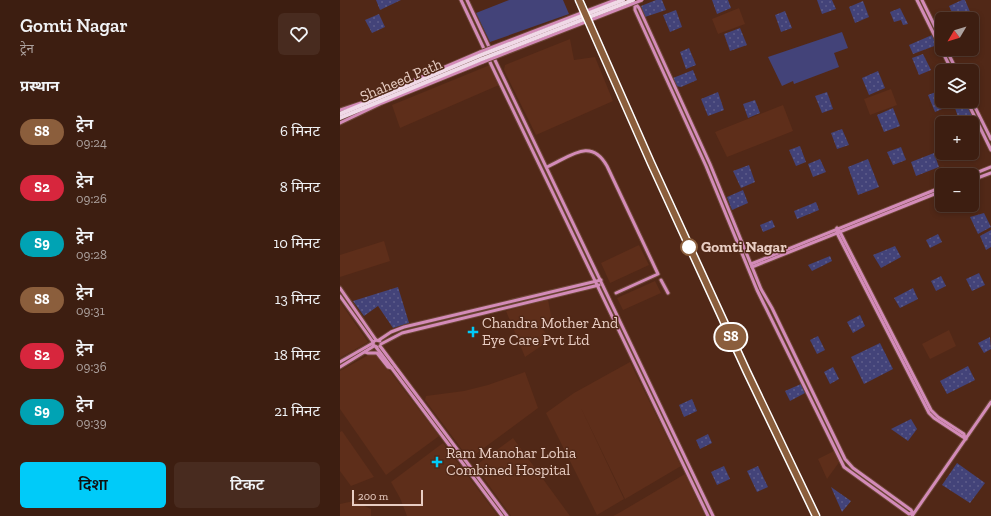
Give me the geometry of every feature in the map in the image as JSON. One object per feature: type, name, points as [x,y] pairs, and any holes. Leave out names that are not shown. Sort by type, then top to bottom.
[{"type":"highway","points":[[470,62],[623,0]]},
{"type":"highway","points":[[470,62],[633,0]]},
{"type":"highway","name":"Shaheed Path","points":[[340,114],[372,99],[470,62]]},
{"type":"highway","name":"Shaheed Path","points":[[340,118],[361,111],[470,62]]},
{"type":"street","points":[[461,0],[708,516]]},
{"type":"street","points":[[467,0],[714,516]]},
{"type":"street","points":[[340,123],[361,111],[481,57],[615,0]]},
{"type":"street","points":[[633,0],[635,10],[706,166],[757,290],[844,467],[912,515]]},
{"type":"street","points":[[340,110],[481,57],[642,0]]},
{"type":"street","points":[[917,0],[949,64]]},
{"type":"street","points":[[922,0],[935,27]]},
{"type":"street","points":[[635,6],[639,8],[710,164],[761,289],[772,308],[845,459],[853,468],[911,510],[912,515]]},
{"type":"street","points":[[506,94],[511,92]]},
{"type":"street","points":[[970,108],[991,150]]},
{"type":"street","points":[[976,108],[991,139]]},
{"type":"street","points":[[547,167],[576,153],[590,150],[596,151],[608,166],[658,274],[616,293]]},
{"type":"street","points":[[979,172],[991,167]]},
{"type":"street","points":[[979,177],[991,173]]},
{"type":"street","points":[[748,266],[751,263],[935,189]]},
{"type":"street","points":[[748,266],[753,267],[935,195]]},
{"type":"street","points":[[836,228],[932,410],[938,417],[964,434],[966,439]]},
{"type":"street","points":[[340,367],[365,352],[391,332],[404,327],[595,280],[601,280]]},
{"type":"street","points":[[661,280],[668,293]]},
{"type":"street","points":[[340,362],[377,343],[402,333],[602,284]]},
{"type":"street","points":[[340,288],[392,368],[502,516]]},
{"type":"street","points":[[340,296],[437,421],[507,516]]},
{"type":"street","points":[[365,352],[368,354],[377,353],[388,367],[392,368]]},
{"type":"street","points":[[912,515],[991,402]]},
{"type":"street","points":[[433,424],[437,421]]},
{"type":"shaded area","points":[[376,0],[401,0],[380,10]]},
{"type":"shaded area","points":[[509,0],[563,0],[569,14],[490,42],[476,13]]},
{"type":"shaded area","points":[[656,0],[662,0],[666,10],[645,17],[641,6]]},
{"type":"shaded area","points":[[712,0],[728,0],[731,8],[717,14]]},
{"type":"shaded area","points":[[817,0],[832,0],[836,9],[822,14]]},
{"type":"shaded area","points":[[965,0],[970,12],[952,12],[949,6]]},
{"type":"shaded area","points":[[863,1],[869,17],[855,23],[849,7]]},
{"type":"shaded area","points":[[739,8],[745,24],[718,34],[712,19]]},
{"type":"shaded area","points":[[900,8],[908,24],[903,25],[901,20],[894,22],[890,12]]},
{"type":"shaded area","points":[[676,10],[682,27],[670,32],[663,15]]},
{"type":"shaded area","points":[[785,11],[792,28],[781,32],[775,15]]},
{"type":"shaded area","points":[[379,14],[385,27],[372,33],[365,20]]},
{"type":"shaded area","points":[[740,28],[747,45],[730,51],[724,34]]},
{"type":"shaded area","points":[[842,32],[848,48],[834,53],[839,67],[794,84],[793,81],[782,86],[768,57]]},
{"type":"shaded area","points":[[932,35],[935,41],[935,46],[913,54],[909,45]]},
{"type":"shaded area","points":[[570,39],[574,60],[595,57],[613,101],[536,135],[504,70],[505,65]]},
{"type":"shaded area","points":[[689,48],[696,65],[686,69],[680,52]]},
{"type":"shaded area","points":[[923,54],[931,70],[919,75],[912,58]]},
{"type":"shaded area","points":[[490,65],[499,85],[400,128],[392,105]]},
{"type":"shaded area","points":[[693,70],[697,80],[681,87],[676,86],[673,78]]},
{"type":"shaded area","points":[[878,71],[885,88],[869,95],[862,78]]},
{"type":"shaded area","points":[[891,89],[897,105],[870,115],[864,99]]},
{"type":"shaded area","points":[[718,92],[724,110],[708,116],[701,99]]},
{"type":"shaded area","points":[[827,92],[833,109],[822,113],[815,96]]},
{"type":"shaded area","points":[[935,92],[935,108],[944,108],[935,112],[928,95]]},
{"type":"shaded area","points":[[755,100],[760,113],[748,118],[743,104]]},
{"type":"shaded area","points":[[783,105],[793,131],[727,157],[715,132]]},
{"type":"shaded area","points":[[893,108],[900,126],[884,132],[877,115]]},
{"type":"shaded area","points":[[955,108],[968,108],[972,115],[969,116],[958,116]]},
{"type":"shaded area","points":[[842,129],[849,145],[837,149],[831,133]]},
{"type":"shaded area","points":[[800,146],[806,162],[796,166],[789,150]]},
{"type":"shaded area","points":[[901,147],[906,160],[893,165],[887,152]]},
{"type":"shaded area","points":[[934,153],[935,160],[936,160],[939,167],[916,176],[911,162]]},
{"type":"shaded area","points":[[820,159],[826,172],[813,177],[808,164]]},
{"type":"shaded area","points":[[868,159],[879,187],[858,195],[848,167]]},
{"type":"shaded area","points":[[749,165],[755,182],[741,188],[733,171]]},
{"type":"shaded area","points":[[743,190],[748,203],[732,210],[727,197]]},
{"type":"shaded area","points":[[816,202],[819,210],[797,219],[794,211]]},
{"type":"shaded area","points":[[984,213],[991,227],[978,234],[970,217]]},
{"type":"shaded area","points":[[772,220],[775,227],[763,232],[760,225]]},
{"type":"shaded area","points":[[991,230],[991,247],[986,250],[980,236]]},
{"type":"shaded area","points":[[938,234],[942,242],[930,248],[926,240]]},
{"type":"shaded area","points":[[384,241],[390,261],[340,277],[340,255]]},
{"type":"shaded area","points":[[639,245],[649,265],[610,283],[601,263]]},
{"type":"shaded area","points":[[895,246],[901,257],[881,268],[873,255]]},
{"type":"shaded area","points":[[830,256],[832,261],[812,271],[808,265]]},
{"type":"shaded area","points":[[979,273],[985,285],[972,291],[966,279]]},
{"type":"shaded area","points":[[941,276],[946,286],[936,291],[931,281]]},
{"type":"shaded area","points":[[655,281],[661,293],[623,310],[617,298]]},
{"type":"shaded area","points":[[398,287],[409,323],[393,328],[378,306],[364,316],[353,301]]},
{"type":"shaded area","points":[[913,288],[918,299],[900,308],[894,298]]},
{"type":"shaded area","points":[[548,299],[552,322],[542,328],[550,340],[525,357],[506,311]]},
{"type":"shaded area","points":[[340,302],[368,342],[340,358]]},
{"type":"shaded area","points":[[860,315],[865,326],[853,333],[847,322]]},
{"type":"shaded area","points":[[949,330],[956,346],[930,359],[922,344]]},
{"type":"shaded area","points":[[818,336],[825,350],[817,354],[810,340]]},
{"type":"shaded area","points":[[990,337],[991,349],[984,353],[978,343]]},
{"type":"shaded area","points":[[880,343],[893,369],[864,384],[851,357]]},
{"type":"shaded area","points":[[372,353],[376,353],[439,436],[386,475],[340,409],[340,371]]},
{"type":"shaded area","points":[[630,362],[681,466],[625,499],[580,406],[624,499],[597,515],[546,413],[574,393]]},
{"type":"shaded area","points":[[968,366],[975,380],[947,394],[940,381]]},
{"type":"shaded area","points":[[833,367],[839,379],[830,384],[824,372]]},
{"type":"shaded area","points":[[525,372],[538,408],[469,459],[425,400],[426,396],[464,391],[488,385]]},
{"type":"shaded area","points":[[801,384],[805,393],[790,401],[785,391]]},
{"type":"shaded area","points":[[692,399],[697,411],[684,417],[679,405]]},
{"type":"shaded area","points":[[911,419],[917,429],[908,441],[891,429]]},
{"type":"shaded area","points":[[342,431],[374,477],[351,486],[340,471],[340,432]]},
{"type":"shaded area","points":[[708,434],[712,443],[700,449],[696,440]]},
{"type":"shaded area","points":[[513,438],[570,516],[511,516],[475,466]]},
{"type":"shaded area","name":"Ram Manohar Lohia Combined Hospital","points":[[443,443],[498,516],[407,516],[400,498],[391,482]]},
{"type":"shaded area","points":[[834,451],[840,461],[827,479],[818,459]]},
{"type":"shaded area","points":[[957,463],[985,483],[970,503],[942,485]]},
{"type":"shaded area","points":[[724,466],[730,479],[717,485],[711,472]]},
{"type":"shaded area","points":[[758,466],[768,487],[757,492],[747,471]]},
{"type":"shaded area","points":[[685,474],[705,516],[613,516],[619,513]]},
{"type":"shaded area","points":[[831,487],[851,501],[842,512]]},
{"type":"shaded area","points":[[354,501],[371,509],[371,516],[340,516],[340,504]]},
{"type":"railway","points":[[579,0],[651,163],[747,372],[816,516]]},
{"type":"train","name":"S8","points":[[579,0],[651,163],[747,372],[816,516]]},
{"type":"place","name":"Gomti Nagar","points":[[689,247]]},
{"type":"place","name":"Chandra Mother And Eye Care Pvt Ltd","points":[[473,332]]},
{"type":"place","name":"Ram Manohar Lohia Combined Hospital","points":[[437,462]]}]
